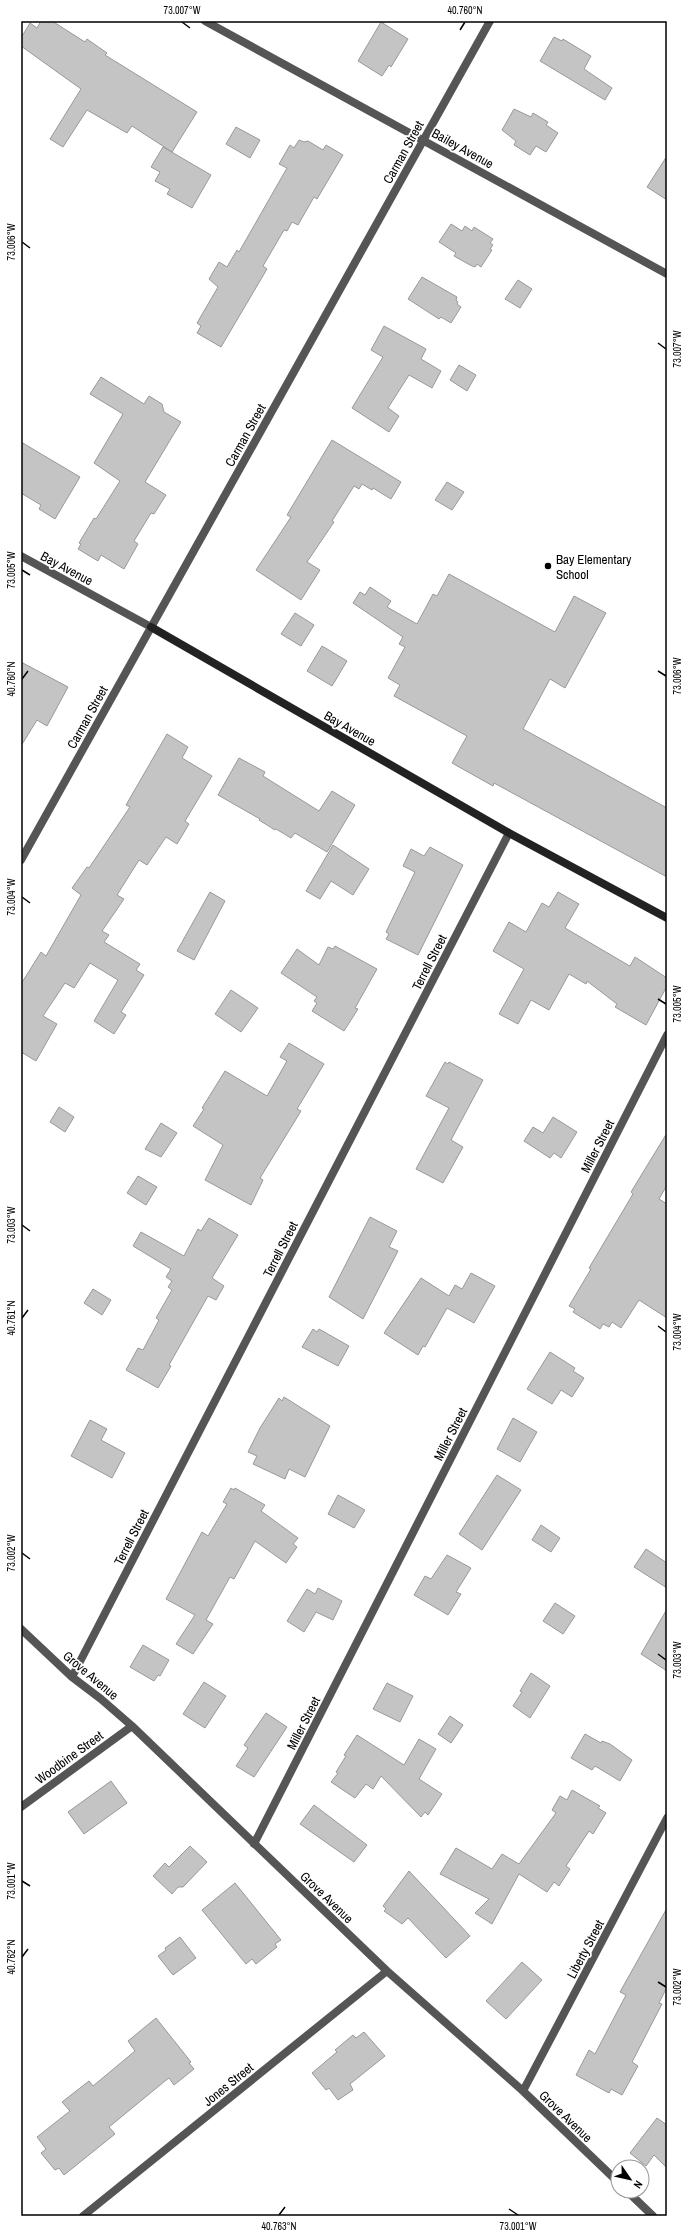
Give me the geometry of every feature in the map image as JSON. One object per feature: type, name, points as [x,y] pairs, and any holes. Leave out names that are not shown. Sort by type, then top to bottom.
[{"type":"street","name":"Bailey Avenue","points":[[205,21],[667,274]]},
{"type":"street","name":"Carman Street","points":[[21,860],[490,21]]},
{"type":"street","name":"Bay Avenue","points":[[21,556],[151,627],[508,833],[667,918]]},
{"type":"street","name":"Terrell Street","points":[[72,1676],[508,833]]},
{"type":"street","name":"Miller Street","points":[[254,1844],[667,1035]]},
{"type":"street","name":"Grove Avenue","points":[[21,1629],[72,1676],[101,1698],[132,1726],[387,1972],[524,2091],[610,2174]]},
{"type":"street","name":"Woodbine Street","points":[[21,1807],[132,1726]]},
{"type":"street","name":"Liberty Street","points":[[524,2091],[667,1818]]},
{"type":"street","name":"Jones Street","points":[[83,2216],[387,1972]]},
{"type":"street","points":[[635,2199],[653,2216]]},
{"type":"building","points":[[41,21],[52,21],[85,42],[87,39],[107,53],[105,55],[197,112],[172,152],[132,126],[127,133],[87,110],[63,147],[50,139],[81,89],[21,46],[21,38],[30,23],[37,28]]},
{"type":"building","points":[[381,22],[408,39],[391,67],[389,65],[382,76],[358,61]]},
{"type":"building","points":[[554,37],[562,41],[563,39],[591,56],[584,69],[612,88],[605,100],[540,61]]},
{"type":"building","points":[[514,109],[531,117],[533,113],[548,122],[546,125],[558,133],[546,152],[536,146],[530,155],[514,145],[516,141],[502,130]]},
{"type":"building","points":[[236,127],[260,140],[250,158],[226,144]]},
{"type":"building","points":[[299,140],[304,142],[308,141],[323,150],[326,145],[343,155],[317,199],[314,197],[298,225],[292,222],[287,231],[284,230],[263,266],[267,269],[221,347],[197,333],[201,326],[197,323],[218,287],[209,279],[219,262],[227,267],[237,250],[239,252],[287,168],[279,164],[290,145],[294,148]]},
{"type":"building","points":[[163,147],[211,175],[192,208],[167,194],[170,189],[155,181],[160,172],[151,167]]},
{"type":"building","points":[[667,156],[667,200],[647,187]]},
{"type":"building","points":[[451,224],[462,231],[465,226],[472,231],[474,227],[493,239],[490,243],[493,245],[490,249],[492,250],[481,267],[477,264],[475,267],[470,265],[454,256],[456,253],[439,242]]},
{"type":"building","points":[[422,277],[457,297],[457,304],[461,307],[451,323],[441,317],[439,319],[408,299]]},
{"type":"building","points":[[518,280],[532,289],[520,308],[505,299]]},
{"type":"building","points":[[384,326],[426,349],[421,359],[441,371],[432,388],[409,375],[388,408],[399,416],[389,432],[352,408],[383,357],[371,350]]},
{"type":"building","points":[[459,365],[476,375],[467,391],[450,380]]},
{"type":"building","points":[[101,377],[144,404],[149,396],[162,404],[164,412],[181,422],[145,482],[166,495],[154,514],[151,513],[134,541],[138,544],[124,569],[101,555],[98,561],[78,549],[81,544],[79,543],[94,518],[96,519],[120,481],[94,463],[123,414],[90,394]]},
{"type":"building","points":[[332,440],[401,482],[391,499],[373,488],[372,490],[362,484],[359,489],[354,486],[332,521],[334,522],[307,562],[320,570],[301,600],[256,570],[291,517],[287,515]]},
{"type":"building","points":[[21,442],[80,477],[55,519],[39,509],[41,505],[21,493]]},
{"type":"building","points":[[447,482],[464,492],[452,510],[435,500]]},
{"type":"building","points":[[449,574],[555,632],[574,596],[606,613],[565,688],[550,679],[523,729],[667,808],[667,877],[494,783],[493,786],[452,763],[467,736],[394,696],[400,685],[388,678],[405,647],[399,644],[403,637],[353,603],[360,592],[365,595],[370,587],[391,601],[387,607],[417,624],[433,594],[437,596]]},
{"type":"building","points":[[295,613],[314,625],[301,646],[281,634]]},
{"type":"building","points":[[322,646],[347,661],[332,686],[307,671]]},
{"type":"building","points":[[21,662],[68,687],[47,726],[37,720],[21,746]]},
{"type":"building","points":[[167,734],[188,747],[182,758],[212,776],[185,821],[189,824],[177,844],[166,837],[147,865],[139,860],[117,895],[124,899],[102,931],[109,935],[104,942],[140,964],[136,970],[144,975],[121,1012],[126,1015],[114,1034],[94,1021],[118,980],[90,963],[74,988],[65,983],[43,1016],[57,1024],[36,1061],[21,1052],[21,984],[41,952],[46,956],[81,895],[72,888],[87,867],[89,868],[130,807],[126,805]]},
{"type":"building","points":[[239,758],[265,772],[263,776],[319,811],[332,791],[355,805],[327,852],[295,833],[291,838],[276,829],[275,830],[259,820],[260,819],[218,795]]},
{"type":"building","points":[[333,845],[369,869],[353,895],[331,881],[320,899],[306,891]]},
{"type":"building","points":[[430,847],[463,865],[418,955],[386,939],[389,934],[386,932],[415,872],[403,866],[411,849],[424,856]]},
{"type":"building","points":[[210,892],[225,901],[194,960],[177,951]]},
{"type":"building","points":[[558,892],[579,904],[565,928],[630,966],[635,957],[667,978],[667,986],[646,1025],[615,1007],[617,1004],[587,981],[586,984],[569,974],[549,1010],[531,1000],[518,1024],[499,1014],[524,969],[493,951],[509,922],[526,932],[542,903],[549,907]]},
{"type":"building","points":[[335,946],[377,969],[355,1008],[358,1009],[344,1031],[312,1011],[317,1003],[314,1001],[317,997],[281,973],[297,949],[319,965],[328,947],[333,949]]},
{"type":"building","points":[[231,990],[258,1008],[241,1032],[215,1014]]},
{"type":"building","points":[[289,1043],[324,1064],[297,1109],[301,1111],[260,1178],[263,1180],[251,1205],[205,1180],[223,1145],[193,1126],[204,1109],[202,1108],[225,1071],[267,1096],[287,1061],[280,1057]]},
{"type":"building","points":[[445,1062],[448,1064],[449,1062],[483,1080],[451,1140],[463,1147],[443,1183],[416,1169],[449,1108],[426,1096]]},
{"type":"building","points":[[59,1107],[74,1117],[65,1132],[50,1122]]},
{"type":"building","points":[[553,1117],[577,1132],[561,1158],[554,1153],[550,1158],[524,1141],[533,1127],[543,1133]]},
{"type":"building","points":[[161,1123],[177,1133],[161,1157],[145,1149]]},
{"type":"building","points":[[667,1133],[667,1185],[659,1199],[667,1204],[667,1318],[639,1300],[621,1328],[612,1322],[609,1327],[603,1324],[600,1329],[573,1312],[575,1309],[569,1306],[591,1269],[589,1268],[633,1194],[631,1192]]},
{"type":"building","points":[[138,1176],[157,1187],[146,1205],[127,1193]]},
{"type":"building","points":[[370,1217],[397,1231],[389,1247],[398,1251],[363,1319],[329,1297]]},
{"type":"building","points":[[209,1218],[238,1235],[212,1278],[224,1286],[216,1300],[208,1296],[169,1365],[171,1366],[158,1388],[126,1370],[138,1348],[143,1350],[159,1320],[156,1318],[172,1290],[168,1287],[172,1281],[166,1277],[171,1269],[133,1246],[141,1232],[184,1256],[198,1229],[201,1231]]},
{"type":"building","points":[[471,1273],[495,1286],[474,1323],[447,1308],[425,1347],[423,1346],[418,1355],[384,1333],[421,1278],[449,1296],[455,1285],[462,1289]]},
{"type":"building","points":[[93,1289],[111,1300],[102,1315],[84,1303]]},
{"type":"building","points":[[313,1329],[317,1332],[319,1329],[349,1346],[338,1366],[302,1347]]},
{"type":"building","points":[[550,1352],[575,1368],[573,1371],[584,1378],[572,1397],[561,1390],[552,1404],[527,1389]]},
{"type":"building","points":[[284,1397],[330,1426],[305,1477],[289,1469],[285,1479],[253,1464],[257,1456],[248,1452],[260,1428],[279,1398],[282,1401]]},
{"type":"building","points":[[513,1418],[537,1432],[520,1462],[497,1449]]},
{"type":"building","points":[[90,1420],[107,1429],[101,1440],[125,1453],[112,1478],[71,1456]]},
{"type":"building","points":[[497,1475],[521,1490],[482,1550],[459,1534]]},
{"type":"building","points":[[231,1488],[234,1490],[235,1488],[265,1505],[261,1511],[298,1538],[293,1544],[297,1547],[286,1563],[255,1541],[234,1579],[230,1577],[206,1620],[213,1624],[193,1654],[176,1644],[195,1615],[166,1599],[202,1532],[208,1536],[227,1504],[223,1502]]},
{"type":"building","points":[[338,1495],[365,1510],[354,1528],[328,1514]]},
{"type":"building","points":[[541,1525],[560,1538],[551,1552],[532,1540]]},
{"type":"building","points":[[646,1549],[667,1563],[667,1588],[634,1567]]},
{"type":"building","points":[[447,1555],[471,1568],[456,1592],[461,1594],[448,1615],[414,1595],[425,1576],[431,1579]]},
{"type":"building","points":[[318,1588],[342,1601],[333,1620],[316,1612],[304,1632],[287,1621],[307,1589],[315,1594]]},
{"type":"building","points":[[555,1603],[575,1616],[563,1634],[543,1621]]},
{"type":"building","points":[[667,1609],[667,1671],[641,1654]]},
{"type":"building","points":[[143,1645],[169,1660],[160,1676],[158,1675],[154,1681],[130,1667]]},
{"type":"building","points":[[531,1673],[550,1686],[530,1718],[513,1706]]},
{"type":"building","points":[[204,1682],[226,1696],[205,1728],[183,1714]]},
{"type":"building","points":[[387,1683],[413,1696],[400,1722],[373,1709]]},
{"type":"building","points":[[266,1713],[287,1727],[254,1777],[236,1766],[248,1748],[244,1745]]},
{"type":"building","points":[[450,1716],[463,1725],[451,1743],[438,1734]]},
{"type":"building","points":[[585,1734],[601,1743],[602,1741],[610,1744],[632,1760],[620,1781],[595,1766],[592,1770],[571,1758]]},
{"type":"building","points":[[357,1735],[404,1765],[419,1739],[436,1749],[419,1779],[442,1794],[428,1815],[425,1812],[421,1817],[381,1776],[373,1789],[366,1784],[355,1798],[331,1782],[338,1773],[336,1772],[346,1756],[344,1755]]},
{"type":"building","points":[[111,1781],[127,1803],[84,1834],[68,1812]]},
{"type":"building","points":[[572,1790],[600,1806],[598,1808],[606,1813],[593,1834],[589,1831],[566,1866],[570,1869],[559,1886],[554,1882],[547,1892],[519,1874],[492,1924],[475,1913],[489,1899],[440,1874],[456,1848],[492,1869],[502,1854],[519,1864],[556,1813],[552,1810],[560,1796],[567,1800]]},
{"type":"building","points":[[314,1805],[367,1845],[354,1862],[300,1824]]},
{"type":"building","points":[[190,1846],[207,1862],[183,1887],[178,1887],[172,1894],[153,1876],[165,1863],[169,1867]]},
{"type":"building","points":[[409,1871],[470,1936],[446,1958],[408,1918],[402,1924],[384,1911],[386,1909],[383,1906]]},
{"type":"building","points":[[235,1883],[281,1940],[275,1944],[277,1947],[256,1964],[252,1959],[246,1964],[202,1910]]},
{"type":"building","points":[[667,1908],[667,1987],[659,2003],[662,2004],[632,2062],[638,2066],[622,2095],[611,2089],[609,2093],[576,2075],[589,2050],[595,2054],[626,1995],[620,1992]]},
{"type":"building","points":[[180,1937],[196,1958],[173,1975],[158,1956],[166,1950],[165,1948]]},
{"type":"building","points":[[522,1962],[542,1980],[506,2019],[486,2001]]},
{"type":"building","points":[[156,2018],[191,2062],[189,2063],[194,2069],[174,2085],[169,2078],[165,2081],[109,2127],[115,2134],[64,2175],[59,2168],[55,2170],[41,2153],[46,2149],[37,2137],[70,2111],[62,2102],[89,2081],[93,2086],[135,2051],[128,2041]]},
{"type":"building","points":[[364,2032],[385,2056],[350,2084],[353,2090],[338,2100],[329,2088],[326,2090],[312,2073],[337,2052],[335,2050],[353,2035],[356,2038]]},
{"type":"building","points":[[657,2118],[667,2125],[667,2168],[654,2155],[650,2160],[650,2159],[637,2159],[630,2153]]},
{"type":"place","name":"Bay Elementary School","points":[[548,566]]}]
